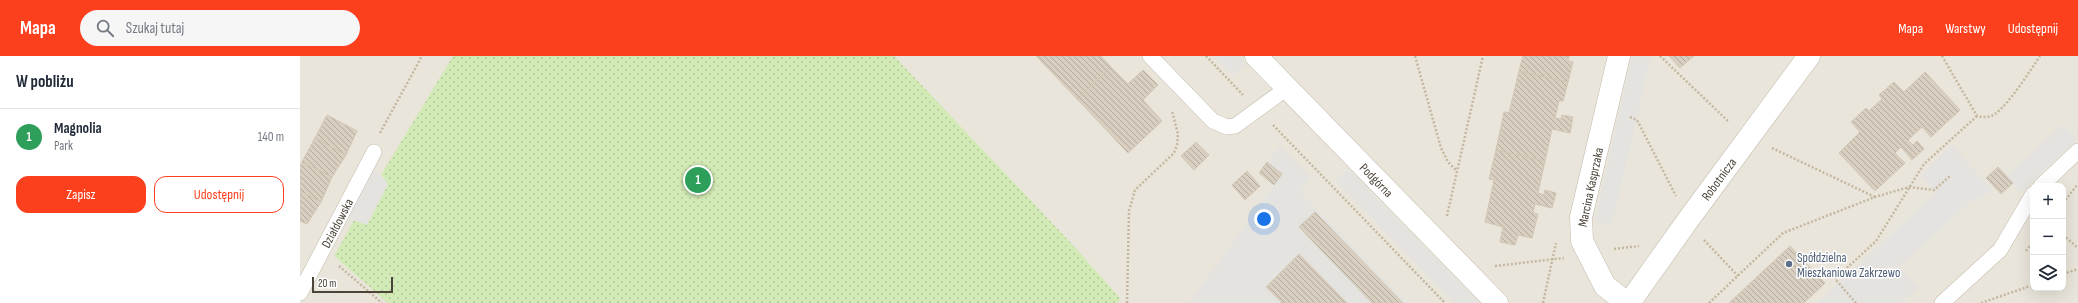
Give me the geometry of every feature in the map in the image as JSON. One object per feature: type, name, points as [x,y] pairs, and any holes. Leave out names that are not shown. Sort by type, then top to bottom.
[{"type":"street","name":"Podgórna","points":[[1256,56],[1497,303]]},
{"type":"street","name":"Marcina Kasprzaka","points":[[1619,56],[1581,217],[1580,232],[1584,248],[1605,286],[1628,303]]},
{"type":"street","name":"Robotnicza","points":[[1628,303],[1809,56]]},
{"type":"lane","points":[[1150,56],[1213,121],[1227,126],[1235,126],[1287,88]]},
{"type":"lane","points":[[2043,183],[2078,151]]},
{"type":"lane","name":"Działdowska","points":[[300,293],[374,152]]},
{"type":"lane","points":[[1942,303],[2000,250],[2030,199]]},
{"type":"path","points":[[374,152],[380,133],[422,56]]},
{"type":"path","points":[[1415,56],[1442,148],[1448,162],[1457,171]]},
{"type":"path","points":[[1447,217],[1483,56]]},
{"type":"path","points":[[1660,56],[1748,139]]},
{"type":"path","points":[[1942,56],[1977,116],[1986,118],[1995,114],[2040,56]]},
{"type":"path","points":[[1127,303],[1129,211],[1135,190],[1174,153],[1177,145],[1178,134],[1171,107]]},
{"type":"path","points":[[1607,109],[1638,120],[1692,227],[1738,276]]},
{"type":"path","points":[[1856,303],[1834,279],[1876,241],[1924,164],[1977,116]]},
{"type":"path","points":[[1790,156],[1875,197]]},
{"type":"path","points":[[1310,163],[1445,303]]},
{"type":"path","points":[[1709,303],[1783,233],[1875,197],[1909,187],[1934,190],[1950,176]]},
{"type":"path","points":[[2066,199],[2078,184]]},
{"type":"path","points":[[2066,238],[2078,248]]},
{"type":"path","points":[[322,252],[382,303]]},
{"type":"path","points":[[2066,273],[2078,269]]},
{"type":"path","points":[[1981,303],[2030,286]]},
{"type":"shaded area","points":[[300,56],[2078,56],[2078,303],[300,303]]},
{"type":"shaded area","points":[[1213,56],[1238,56],[1246,64],[1233,76]]},
{"type":"shaded area","points":[[1632,56],[1651,57],[1612,225],[1595,221]]},
{"type":"shaded area","points":[[2063,124],[2077,140],[2021,192],[2007,176]]},
{"type":"shaded area","points":[[1952,145],[1992,190],[1983,197],[1970,202],[1899,267],[1918,288],[1902,303],[1817,303],[1936,193],[1921,175]]},
{"type":"shaded area","points":[[1280,146],[1311,177],[1300,192],[1408,303],[1189,303],[1274,185],[1259,173]]},
{"type":"shaded area","points":[[367,167],[381,175],[388,184],[367,225],[341,215]]},
{"type":"shaded area","points":[[1348,169],[1479,303],[1454,303],[1335,181]]},
{"type":"green space","points":[[453,56],[894,56],[1071,243],[1120,298],[1118,303],[388,303],[334,256],[354,220],[367,224],[388,184],[381,175]]},
{"type":"building","points":[[1036,56],[1101,56],[1111,67],[1077,99]]},
{"type":"building","points":[[1523,56],[1569,56],[1568,61],[1573,62],[1568,82],[1519,71]]},
{"type":"building","points":[[1669,56],[1694,56],[1680,68]]},
{"type":"building","points":[[1111,67],[1128,84],[1143,70],[1158,85],[1143,100],[1162,121],[1128,153],[1077,99]]},
{"type":"building","points":[[1519,71],[1568,82],[1563,101],[1559,101],[1555,118],[1561,119],[1562,115],[1573,117],[1570,133],[1552,129],[1545,161],[1496,150],[1504,112],[1509,113]]},
{"type":"building","points":[[1925,72],[1960,110],[1931,137],[1922,127],[1908,140],[1913,145],[1917,141],[1924,149],[1912,160],[1901,147],[1895,153],[1905,163],[1875,191],[1839,153],[1860,132],[1851,122],[1866,108],[1869,111],[1882,99],[1879,95],[1894,82],[1904,92]]},
{"type":"building","points":[[327,115],[357,131],[346,155],[315,138]]},
{"type":"building","points":[[315,138],[346,155],[332,177],[302,162]]},
{"type":"building","points":[[1196,142],[1209,155],[1194,170],[1181,156]]},
{"type":"building","points":[[1496,150],[1545,161],[1538,193],[1544,195],[1545,190],[1556,193],[1552,208],[1535,204],[1533,213],[1538,214],[1532,238],[1518,235],[1515,245],[1500,242],[1503,227],[1485,222],[1494,180],[1489,179]]},
{"type":"building","points":[[302,162],[332,177],[321,202],[300,191],[300,166]]},
{"type":"building","points":[[1267,162],[1282,174],[1274,185],[1259,173]]},
{"type":"building","points":[[1998,167],[2013,183],[2001,194],[1986,178]]},
{"type":"building","points":[[1247,171],[1260,186],[1245,200],[1232,185]]},
{"type":"building","points":[[300,191],[321,202],[307,224],[300,221]]},
{"type":"building","points":[[1315,212],[1403,303],[1372,303],[1299,227]]},
{"type":"building","name":"Spółdzielna Mieszkaniowa Zakrzewo","points":[[1790,246],[1825,283],[1804,303],[1729,303]]},
{"type":"building","points":[[1299,254],[1347,303],[1282,303],[1266,287]]},
{"type":"place","name":"Magnolia","points":[[698,180]]},
{"type":"place","name":"Spółdzielna Mieszkaniowa Zakrzewo","points":[[1789,264]]}]
